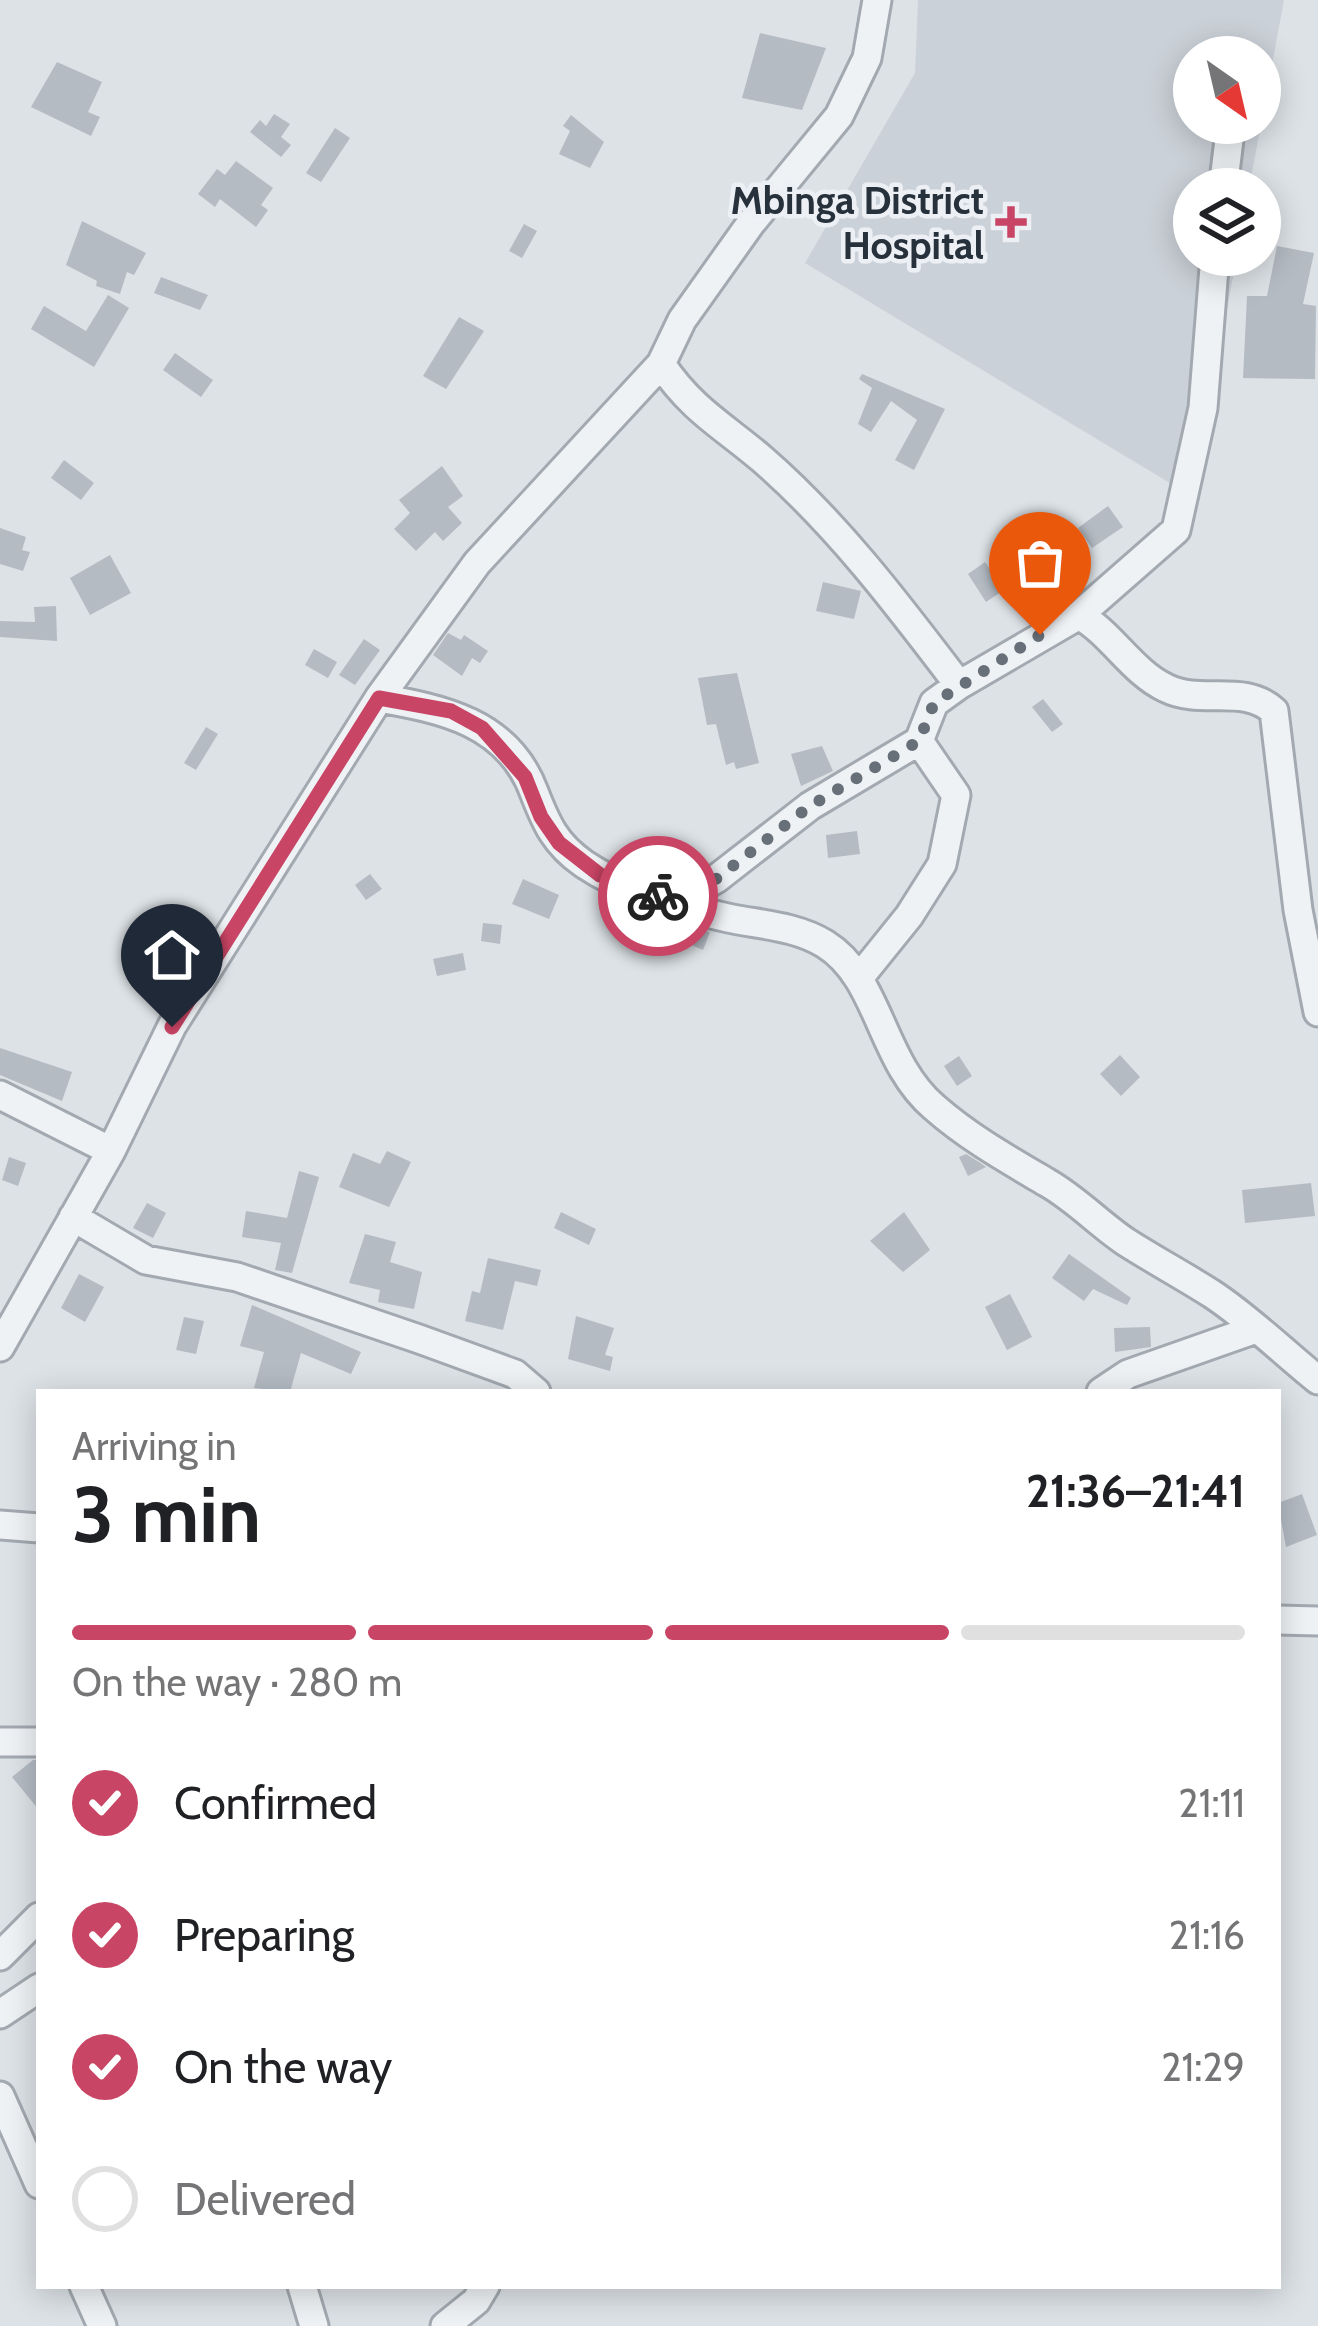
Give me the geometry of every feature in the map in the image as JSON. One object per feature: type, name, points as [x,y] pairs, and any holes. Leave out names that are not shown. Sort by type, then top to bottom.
[{"type":"street","points":[[0,1347],[111,1150],[172,1027],[379,698],[477,562],[661,364],[682,320],[751,223],[839,116],[867,58],[877,0]]},
{"type":"street","points":[[677,901],[716,879],[824,796],[919,741],[934,703],[1079,615],[1176,530],[1203,408],[1213,276]]},
{"type":"street","points":[[661,364],[701,416],[762,459],[831,529],[959,685]]},
{"type":"street","points":[[1079,615],[1102,628],[1166,688],[1252,696],[1274,711],[1298,910],[1318,1012]]},
{"type":"street","points":[[379,698],[462,715],[509,757],[533,789],[548,828],[578,860],[633,889],[723,917],[799,932],[841,955],[859,978],[890,1054],[939,1112],[960,1123],[1000,1160],[1047,1182],[1124,1241],[1216,1296],[1318,1380]]},
{"type":"street","points":[[859,978],[909,916],[942,863],[956,795],[919,741]]},
{"type":"street","points":[[0,1095],[111,1150]]},
{"type":"street","points":[[73,1217],[146,1260],[237,1277],[514,1374],[532,1389]]},
{"type":"street","points":[[1106,1389],[1128,1374],[1256,1329]]},
{"type":"street","points":[[0,1525],[36,1528]]},
{"type":"street","points":[[1281,1620],[1318,1621]]},
{"type":"street","points":[[0,1742],[36,1742]]},
{"type":"street","points":[[0,1956],[36,1921]]},
{"type":"street","points":[[0,2014],[36,1990]]},
{"type":"street","points":[[0,2096],[36,2177]]},
{"type":"street","points":[[86,2289],[102,2326]]},
{"type":"street","points":[[303,2289],[314,2326]]},
{"type":"street","points":[[446,2326],[483,2289]]},
{"type":"shaded area","name":"Mbinga District Hospital","points":[[918,0],[1284,0],[1277,36],[1173,36],[1173,144],[1257,144],[1253,168],[1173,168],[1173,276],[1233,276],[1193,497],[805,263],[915,73]]},
{"type":"building","points":[[760,33],[826,48],[802,110],[742,98]]},
{"type":"building","points":[[57,62],[102,82],[88,112],[100,117],[91,136],[31,107]]},
{"type":"building","points":[[274,114],[290,124],[281,137],[291,145],[281,157],[250,132],[260,120],[266,126]]},
{"type":"building","points":[[571,115],[604,142],[590,168],[559,154],[570,131],[563,126]]},
{"type":"building","points":[[335,128],[350,138],[321,182],[306,173]]},
{"type":"building","points":[[236,161],[273,188],[261,205],[268,210],[256,227],[220,199],[215,207],[198,194],[217,169],[225,175]]},
{"type":"building","points":[[82,221],[146,253],[134,275],[127,272],[120,294],[96,286],[97,281],[66,265]]},
{"type":"building","points":[[524,224],[537,231],[522,258],[509,251]]},
{"type":"building","points":[[1281,247],[1314,253],[1303,304],[1316,306],[1315,379],[1243,378],[1247,296],[1267,296],[1271,276],[1281,276]]},
{"type":"building","points":[[161,277],[208,295],[200,310],[154,293]]},
{"type":"building","points":[[108,295],[129,308],[94,367],[31,329],[44,306],[86,331]]},
{"type":"building","points":[[459,317],[484,331],[446,389],[423,376]]},
{"type":"building","points":[[175,353],[213,380],[201,397],[163,370]]},
{"type":"building","points":[[862,374],[945,409],[914,470],[895,460],[917,420],[891,401],[871,432],[858,424],[872,388],[859,379]]},
{"type":"building","points":[[64,460],[94,483],[81,500],[51,478]]},
{"type":"building","points":[[442,466],[463,496],[448,507],[462,523],[443,541],[435,532],[416,551],[394,529],[410,513],[399,500]]},
{"type":"building","points":[[1108,506],[1123,527],[1092,548],[1078,528]]},
{"type":"building","points":[[0,528],[26,537],[22,550],[30,552],[23,571],[0,564]]},
{"type":"building","points":[[110,555],[131,593],[90,615],[70,578]]},
{"type":"building","points":[[985,562],[1004,590],[986,602],[968,574]]},
{"type":"building","points":[[823,582],[861,591],[854,619],[816,611]]},
{"type":"building","points":[[56,606],[57,641],[0,637],[0,621],[35,622],[34,607]]},
{"type":"building","points":[[448,633],[461,640],[464,635],[488,651],[480,663],[472,658],[462,676],[433,655]]},
{"type":"building","points":[[364,639],[380,650],[355,685],[339,675]]},
{"type":"building","points":[[314,649],[337,662],[328,678],[305,665]]},
{"type":"building","points":[[737,673],[759,763],[736,769],[734,762],[726,765],[716,724],[707,725],[698,678]]},
{"type":"building","points":[[1043,699],[1063,724],[1052,732],[1032,707]]},
{"type":"building","points":[[206,727],[218,734],[196,770],[184,763]]},
{"type":"building","points":[[822,746],[833,771],[801,786],[791,754]]},
{"type":"building","points":[[857,831],[860,854],[828,858],[826,835]]},
{"type":"building","points":[[370,874],[382,889],[366,900],[355,885]]},
{"type":"building","points":[[523,879],[559,895],[549,919],[512,904]]},
{"type":"building","points":[[483,923],[502,925],[500,944],[481,941]]},
{"type":"building","points":[[681,925],[710,932],[703,950],[675,938]]},
{"type":"building","points":[[463,953],[466,970],[437,976],[433,959]]},
{"type":"building","points":[[0,1048],[72,1072],[62,1101],[0,1075]]},
{"type":"building","points":[[1120,1055],[1140,1077],[1121,1096],[1100,1074]]},
{"type":"building","points":[[959,1056],[972,1076],[957,1086],[944,1066]]},
{"type":"building","points":[[387,1151],[411,1162],[389,1207],[339,1187],[353,1153],[380,1164]]},
{"type":"building","points":[[966,1154],[986,1167],[968,1176],[959,1157]]},
{"type":"building","points":[[9,1157],[26,1163],[18,1186],[2,1180]]},
{"type":"building","points":[[299,1171],[319,1177],[292,1273],[275,1270],[281,1243],[242,1237],[246,1211],[287,1218]]},
{"type":"building","points":[[1311,1183],[1315,1216],[1245,1223],[1242,1190]]},
{"type":"building","points":[[147,1203],[166,1213],[153,1238],[133,1228]]},
{"type":"building","points":[[561,1212],[596,1229],[589,1245],[554,1228]]},
{"type":"building","points":[[904,1212],[930,1250],[903,1272],[870,1241]]},
{"type":"building","points":[[365,1234],[396,1242],[390,1262],[422,1272],[414,1309],[378,1302],[380,1290],[349,1283]]},
{"type":"building","points":[[1069,1254],[1131,1298],[1127,1305],[1093,1289],[1084,1301],[1052,1278]]},
{"type":"building","points":[[488,1258],[541,1270],[537,1286],[515,1281],[503,1330],[465,1321],[472,1291],[480,1293]]},
{"type":"building","points":[[79,1274],[104,1287],[85,1322],[61,1308]]},
{"type":"building","points":[[1010,1294],[1032,1337],[1007,1350],[985,1307]]},
{"type":"building","points":[[252,1305],[361,1352],[351,1374],[301,1353],[291,1389],[263,1389],[254,1388],[264,1352],[240,1346]]},
{"type":"building","points":[[576,1316],[614,1328],[605,1355],[613,1357],[610,1371],[568,1359]]},
{"type":"building","points":[[184,1317],[204,1321],[196,1354],[176,1350]]},
{"type":"building","points":[[1150,1327],[1151,1347],[1115,1352],[1114,1328]]},
{"type":"building","points":[[1302,1494],[1317,1535],[1286,1547],[1281,1502]]},
{"type":"building","points":[[36,1760],[36,1806],[12,1777]]},
{"type":"way so far","points":[[658,896],[677,901],[716,879],[810,806],[919,741],[934,703],[980,669],[1040,635]]},
{"type":"place","name":"Mbinga District Hospital","points":[[1011,222]]},
{"type":"route","points":[[172,1027],[325,792],[379,698],[451,711],[482,728],[525,777],[541,817],[559,843],[600,875],[658,896]]}]
